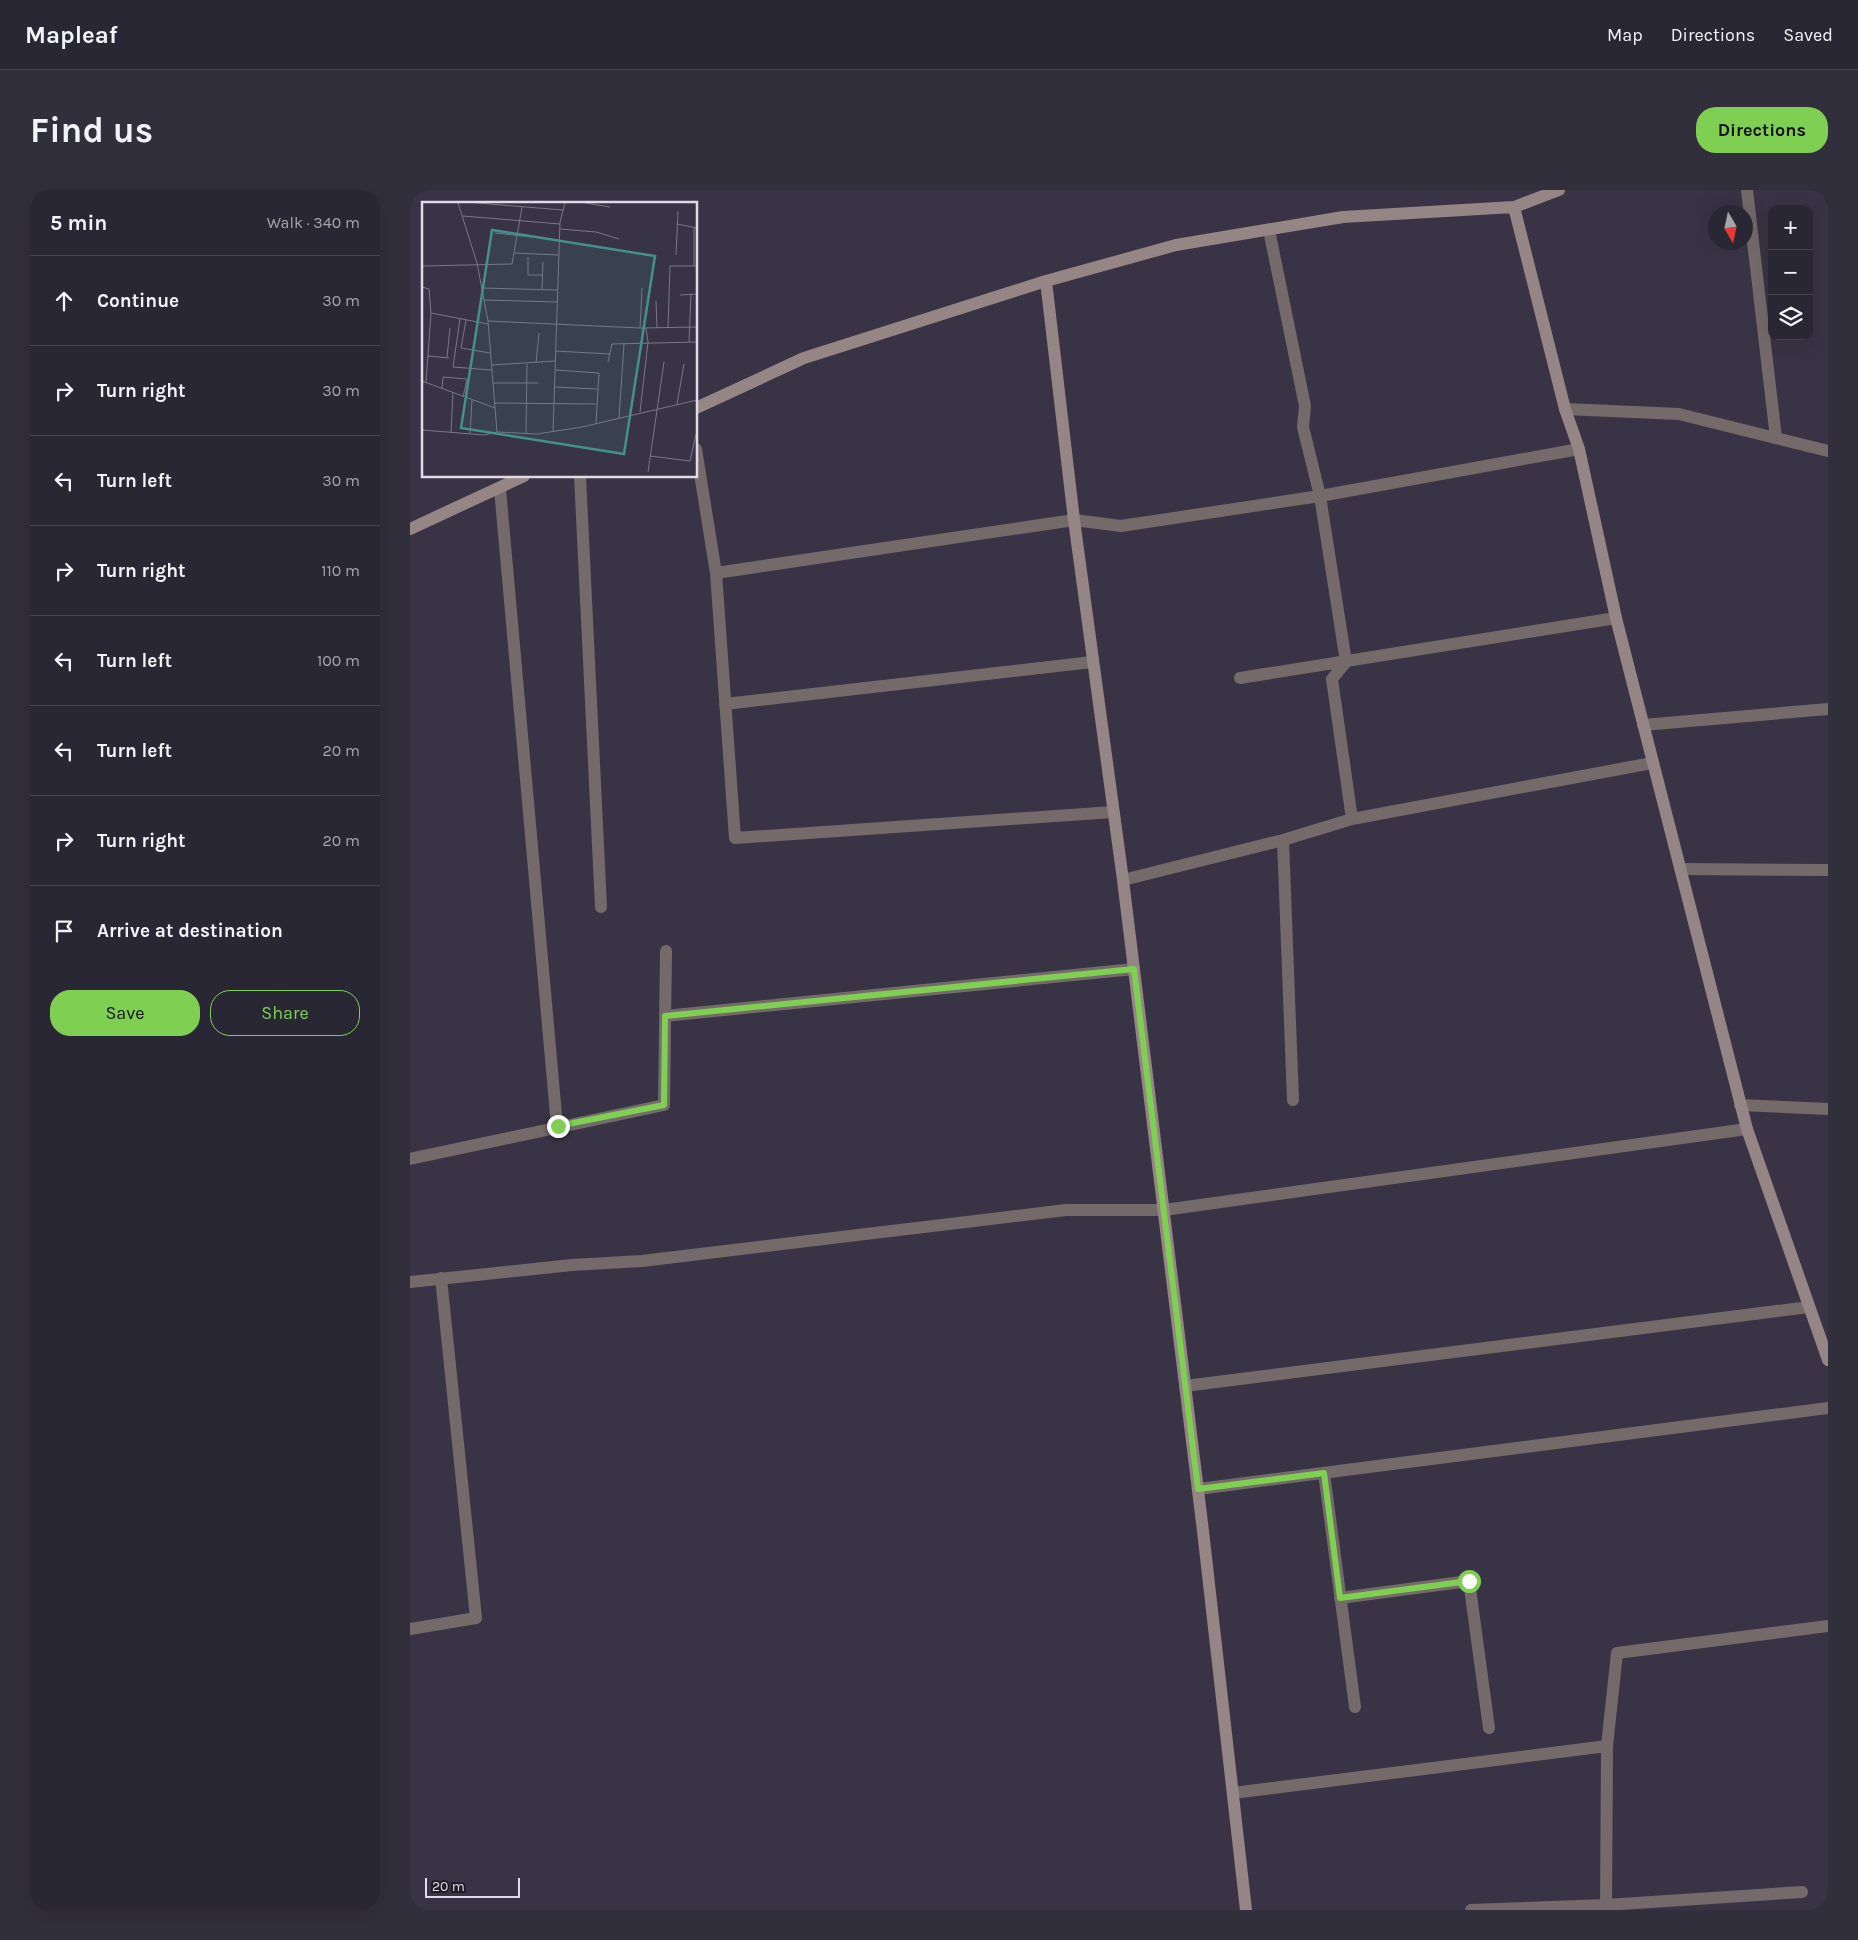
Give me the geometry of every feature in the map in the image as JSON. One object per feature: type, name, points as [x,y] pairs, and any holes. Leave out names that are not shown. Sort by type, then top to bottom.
[{"type":"street","points":[[698,407],[804,358],[1046,281],[1176,245],[1344,217],[1514,207],[1559,190]]},
{"type":"street","points":[[1746,190],[1776,438]]},
{"type":"street","points":[[1514,207],[1565,409],[1579,450],[1616,618],[1740,1105],[1828,1360]]},
{"type":"street","points":[[1269,230],[1305,406],[1303,427],[1320,496],[1346,662],[1332,679],[1352,819]]},
{"type":"street","points":[[1046,281],[1092,662],[1123,880],[1164,1210],[1246,1910]]},
{"type":"street","points":[[1565,409],[1679,414],[1828,451]]},
{"type":"street","points":[[716,573],[1074,520],[1121,526],[1320,496],[1579,450]]},
{"type":"street","points":[[698,461],[716,573],[735,838],[1113,812]]},
{"type":"street","points":[[410,529],[520,478]]},
{"type":"street","points":[[580,478],[601,907]]},
{"type":"street","points":[[500,488],[558,1126]]},
{"type":"street","points":[[1240,678],[1616,618]]},
{"type":"street","points":[[725,704],[1092,662]]},
{"type":"street","points":[[1643,725],[1828,710]]},
{"type":"street","points":[[1123,880],[1283,840],[1352,819],[1652,763]]},
{"type":"street","points":[[1283,840],[1293,1100]]},
{"type":"street","points":[[1681,869],[1828,870]]},
{"type":"street","points":[[410,1159],[558,1126],[664,1105],[666,950]]},
{"type":"street","points":[[665,1016],[1134,969]]},
{"type":"street","points":[[1740,1105],[1828,1110]]},
{"type":"street","points":[[410,1282],[642,1261],[1066,1210],[1164,1210],[1747,1129]]},
{"type":"street","points":[[410,1629],[476,1618],[441,1278]]},
{"type":"street","points":[[1185,1386],[1809,1307]]},
{"type":"street","points":[[1198,1489],[1828,1408]]},
{"type":"street","points":[[1324,1473],[1355,1707]]},
{"type":"street","points":[[1340,1598],[1469,1581],[1489,1728]]},
{"type":"street","points":[[1606,1907],[1607,1746],[1617,1653],[1828,1626]]},
{"type":"street","points":[[1233,1792],[1607,1746]]},
{"type":"street","points":[[1471,1910],[1606,1907],[1802,1892]]},
{"type":"route","points":[[558,1126],[664,1105],[665,1016],[1134,969],[1198,1489],[1324,1473],[1340,1598],[1469,1581]]}]
